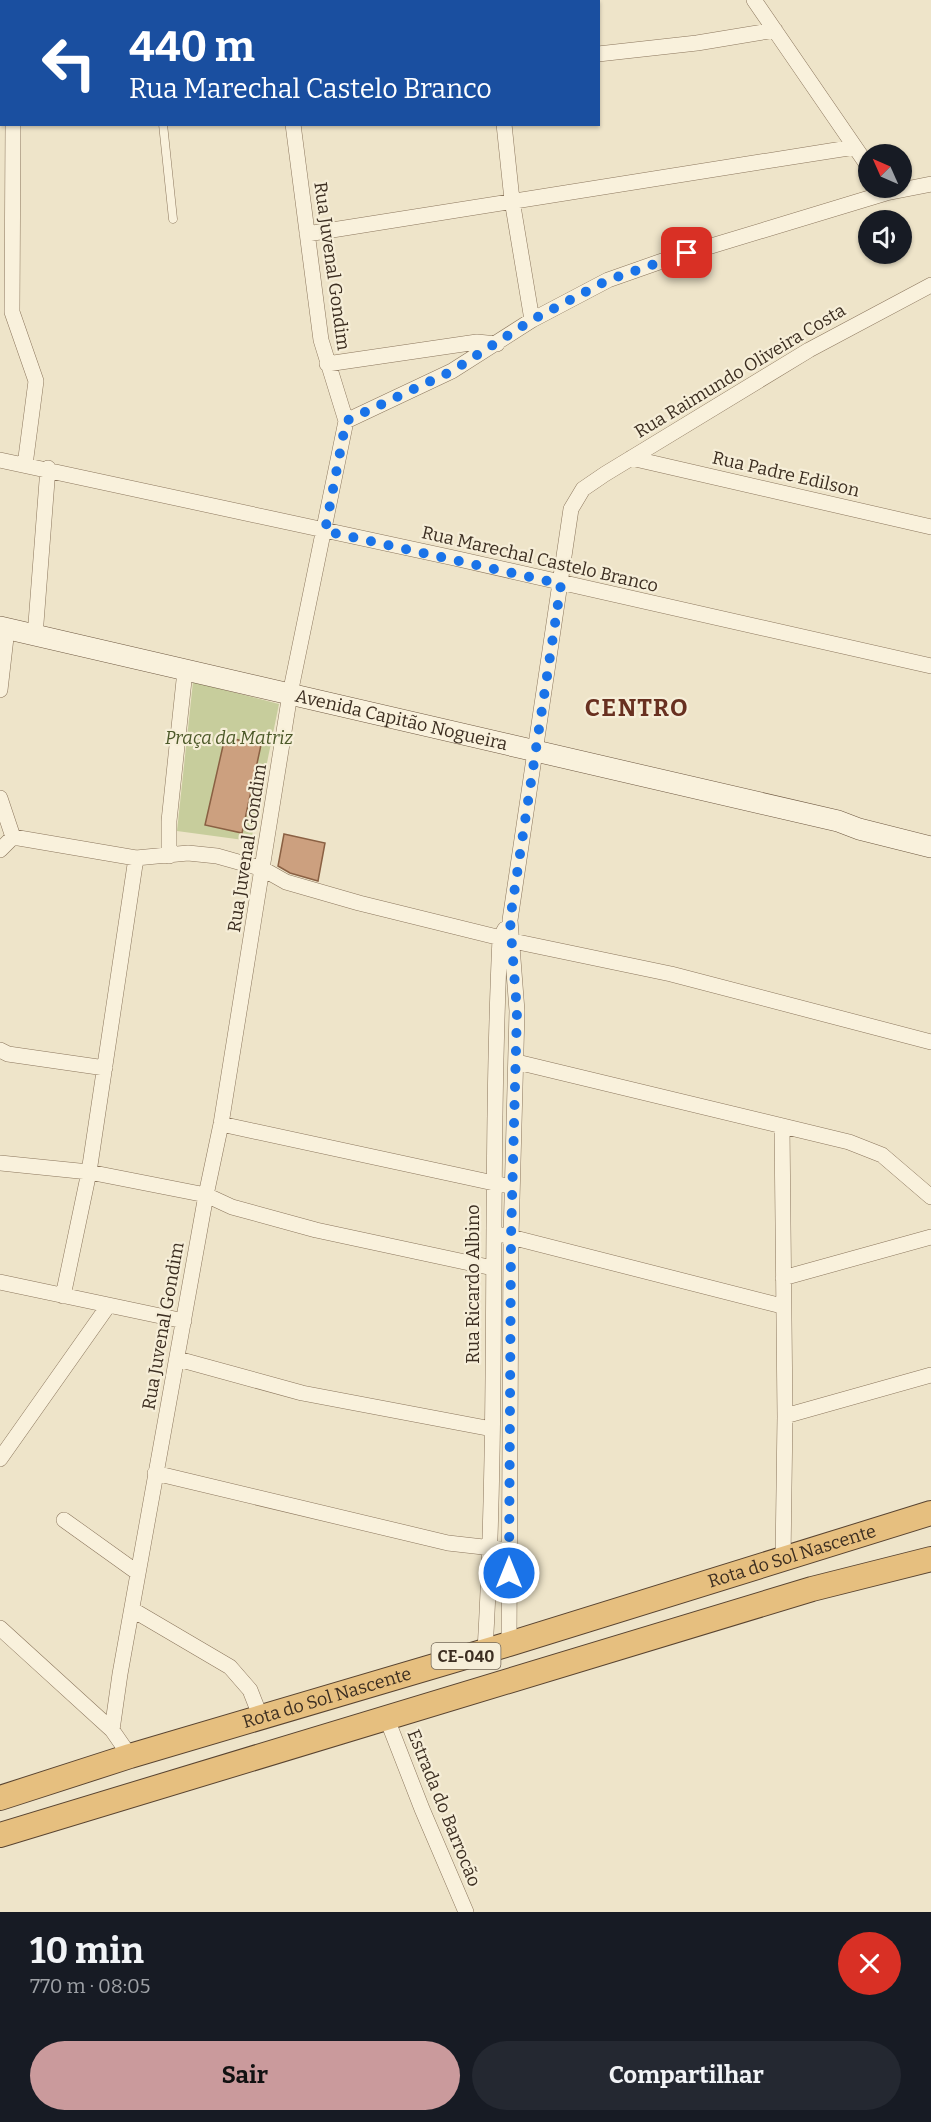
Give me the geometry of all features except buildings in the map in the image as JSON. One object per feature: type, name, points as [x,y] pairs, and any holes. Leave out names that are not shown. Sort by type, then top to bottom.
[{"type":"highway","name":"Rota do Sol Nascente","points":[[0,1798],[130,1756],[509,1644],[931,1514]]},
{"type":"highway","name":"Rota do Sol Nascente","points":[[0,1835],[812,1589],[931,1559]]},
{"type":"main road","name":"Avenida Capitão Nogueira","points":[[4,628],[838,821],[859,829],[931,847]]},
{"type":"main road","name":"Avenida Capitão Nogueira","points":[[838,821],[863,820],[931,834]]},
{"type":"street","points":[[754,0],[858,151]]},
{"type":"street","points":[[600,54],[697,44],[775,30]]},
{"type":"street","points":[[13,126],[12,312],[36,381],[25,465]]},
{"type":"street","name":"Rua Juvenal Gondim","points":[[112,1730],[155,1473],[221,1124],[290,694],[346,421],[321,340],[293,126]]},
{"type":"street","points":[[504,126],[512,200],[532,320]]},
{"type":"street","points":[[307,234],[855,147]]},
{"type":"street","points":[[912,186],[931,184]]},
{"type":"street","points":[[346,421],[452,371],[532,320],[608,280],[859,198]]},
{"type":"street","name":"Rua Raimundo Oliveira Costa","points":[[575,500],[583,489],[631,458],[809,350],[931,285]]},
{"type":"street","points":[[327,364],[477,342],[497,344]]},
{"type":"street","name":"Rua Padre Edilson","points":[[631,458],[931,527]]},
{"type":"street","name":"Rua Marechal Castelo Branco","points":[[0,460],[48,468],[931,666]]},
{"type":"street","points":[[35,636],[48,468]]},
{"type":"street","name":"Rua Ricardo Albino","points":[[485,1651],[491,1548],[493,1184],[507,940],[537,750],[567,528],[575,500]]},
{"type":"street","points":[[0,690],[4,628]]},
{"type":"street","points":[[169,856],[169,821],[185,671]]},
{"type":"street","points":[[0,798],[13,837]]},
{"type":"street","points":[[0,850],[13,837]]},
{"type":"street","points":[[13,837],[136,858],[188,854],[217,856],[263,869],[286,882],[359,903],[507,940],[671,974],[931,1042]]},
{"type":"street","points":[[63,1296],[89,1172],[120,952],[136,858]]},
{"type":"street","name":"Rua Ricardo Albino","points":[[507,940],[517,1062],[511,1238],[509,1644]]},
{"type":"street","points":[[0,1050],[8,1054],[105,1068]]},
{"type":"street","points":[[517,1062],[873,1150],[891,1161],[931,1197]]},
{"type":"street","points":[[221,1124],[493,1184],[513,1186]]},
{"type":"street","points":[[782,1126],[782,1306],[785,1416],[783,1560]]},
{"type":"street","points":[[0,1163],[89,1172],[206,1195],[232,1207],[316,1230],[493,1268]]},
{"type":"street","points":[[493,1233],[782,1306]]},
{"type":"street","points":[[783,1278],[931,1237]]},
{"type":"street","points":[[0,1282],[184,1321]]},
{"type":"street","points":[[0,1459],[108,1306]]},
{"type":"street","points":[[493,1341],[510,1340]]},
{"type":"street","points":[[178,1359],[302,1393],[492,1429]]},
{"type":"street","points":[[785,1416],[931,1375]]},
{"type":"street","points":[[155,1473],[448,1543],[509,1550]]},
{"type":"street","points":[[64,1520],[138,1573]]},
{"type":"street","points":[[133,1610],[230,1667],[250,1690],[261,1718]]},
{"type":"street","points":[[0,1628],[112,1730],[130,1756]]},
{"type":"street","name":"Estrada do Barrocão","points":[[387,1719],[466,1912]]},
{"type":"lane","points":[[163,126],[173,219]]},
{"type":"green space","name":"Praça da Matriz","points":[[193,682],[279,704],[251,841],[177,831]]},
{"type":"district","name":"CENTRO","points":[[637,708]]},
{"type":"route","points":[[509,1573],[511,1238],[517,1062],[516,969],[510,920],[561,584],[454,558],[325,531],[346,421],[452,371],[532,320],[608,280],[687,253]]}]
